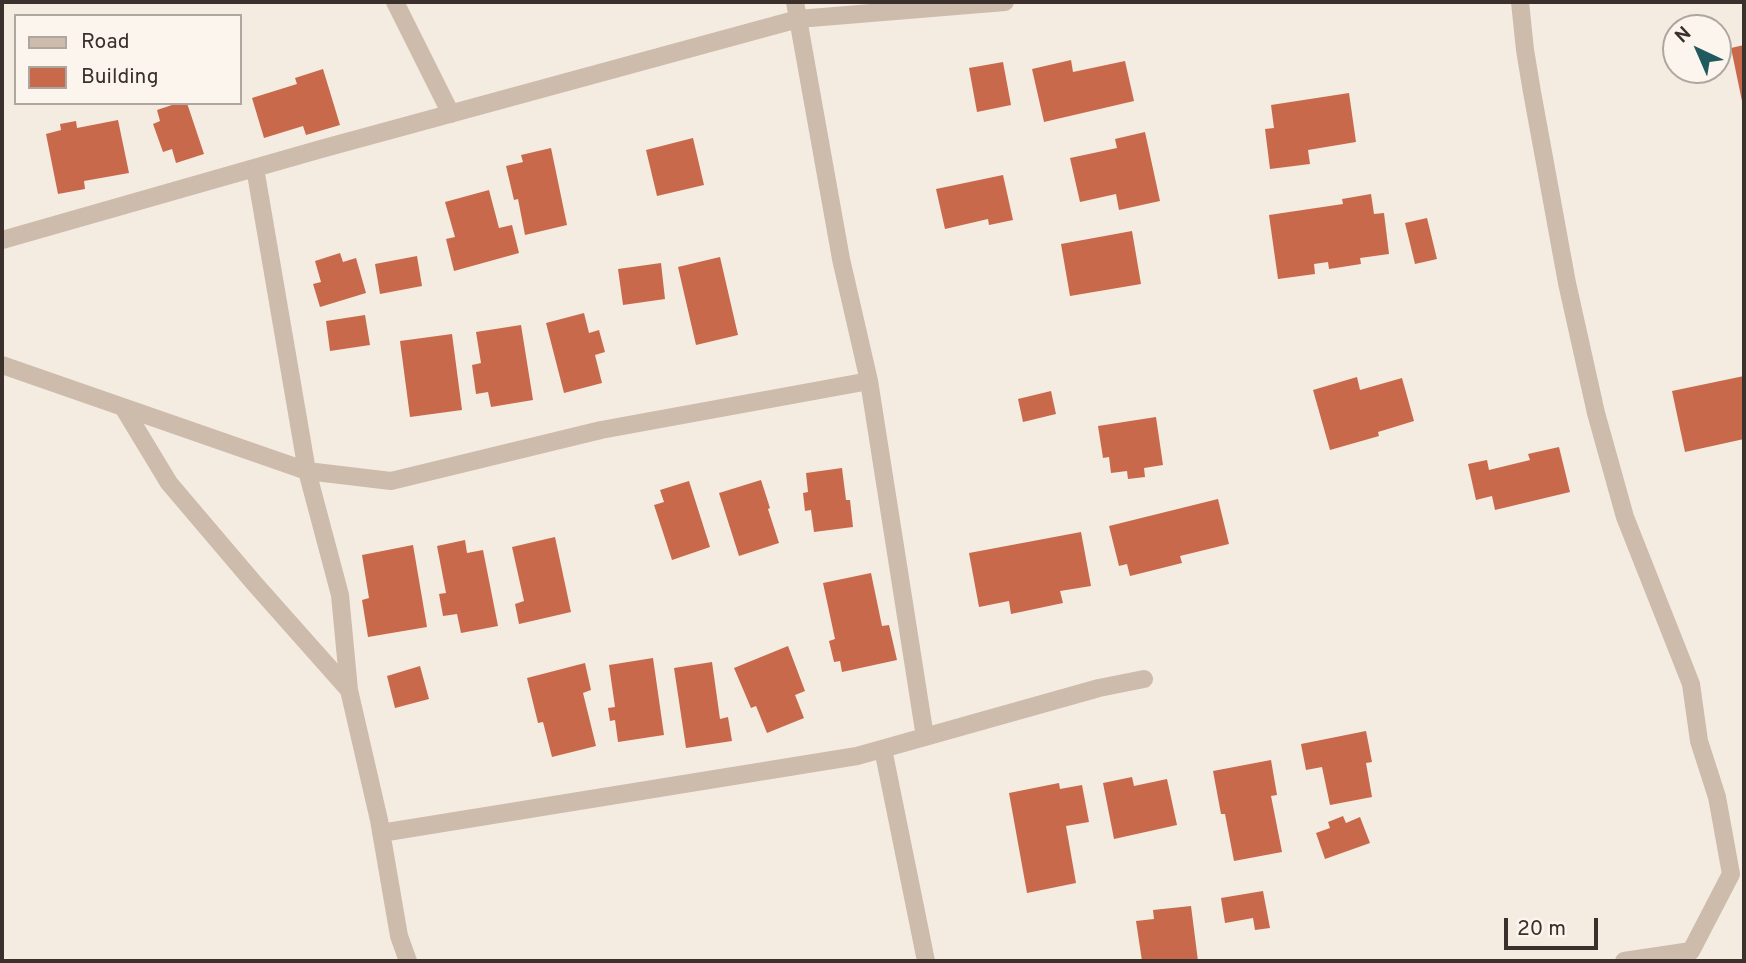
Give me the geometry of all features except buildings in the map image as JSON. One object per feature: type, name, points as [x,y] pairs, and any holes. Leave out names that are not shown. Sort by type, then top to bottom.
[{"type":"street","points":[[395,2],[451,114]]},
{"type":"street","points":[[2,240],[451,114],[797,10],[1005,2]]},
{"type":"street","points":[[1520,2],[1534,105],[1567,283],[1596,414],[1625,517],[1691,684],[1699,741],[1717,797],[1737,876],[1691,951],[1624,961]]},
{"type":"street","points":[[797,10],[841,259],[869,381],[925,737]]},
{"type":"street","points":[[255,169],[307,471],[340,596],[349,690],[379,820],[399,936],[408,961]]},
{"type":"street","points":[[2,365],[307,471],[391,481],[601,430],[869,381]]},
{"type":"street","points":[[123,407],[169,483],[349,690]]},
{"type":"street","points":[[381,833],[843,758],[1099,688],[1144,679]]},
{"type":"street","points":[[883,749],[926,961]]}]
